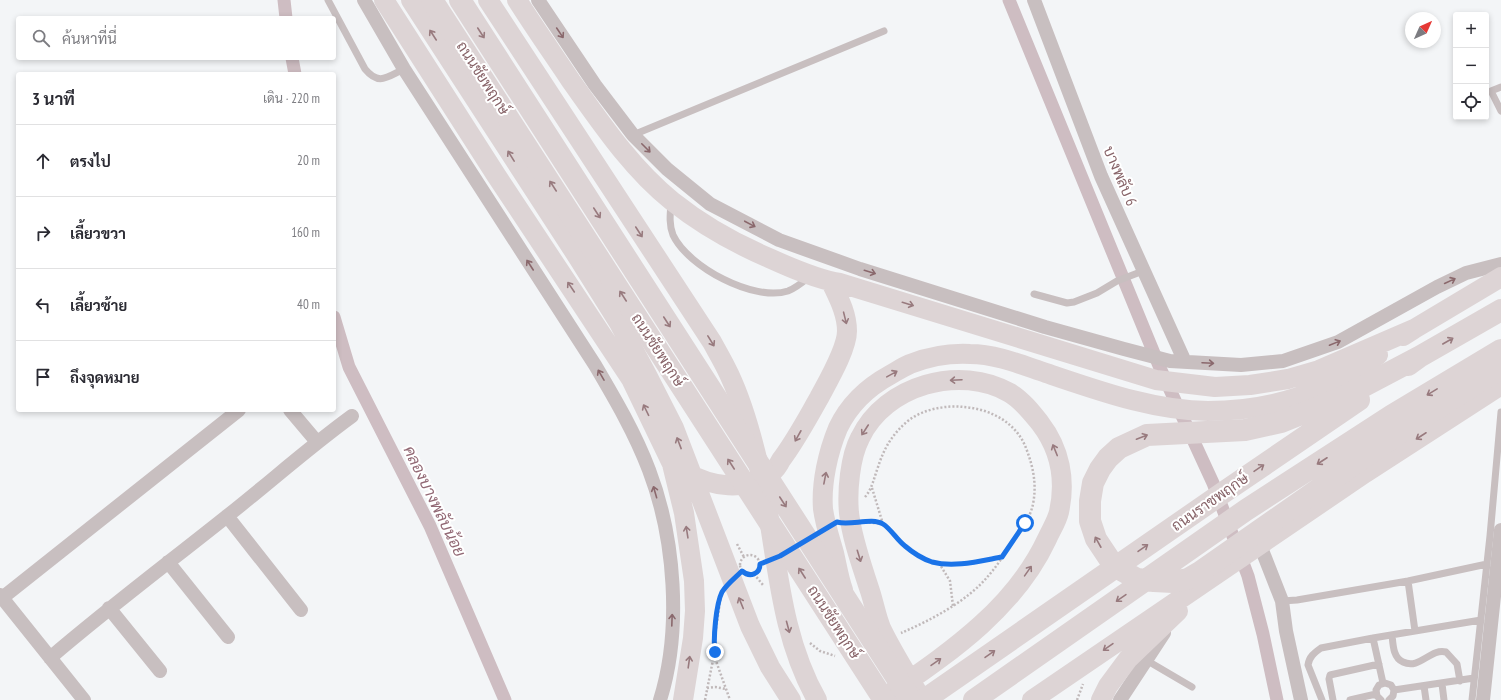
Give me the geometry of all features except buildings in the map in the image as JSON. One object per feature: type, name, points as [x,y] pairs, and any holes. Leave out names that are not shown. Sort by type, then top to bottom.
[{"type":"main road","points":[[384,0],[631,379],[672,464],[684,513],[694,581],[695,611],[693,638],[683,700]]},
{"type":"main road","points":[[411,0],[619,323],[674,428],[750,626],[770,667],[791,700]]},
{"type":"main road","name":"ถนนชัยพฤกษ์","points":[[432,0],[882,700]]},
{"type":"main road","name":"ถนนชัยพฤกษ์","points":[[460,0],[910,700]]},
{"type":"main road","points":[[488,0],[712,342],[729,374],[743,411],[764,489],[784,614],[794,649],[809,686],[817,700]]},
{"type":"main road","points":[[517,0],[606,132],[644,175],[671,200],[702,223],[736,244],[779,263],[830,282],[847,285],[1156,380],[1215,387],[1250,385],[1288,379],[1329,366],[1414,329]]},
{"type":"main road","points":[[891,700],[842,586],[823,510],[823,484],[834,437],[844,416],[858,398],[882,380],[910,364],[936,357],[970,354],[999,358],[1032,367],[1090,387],[1150,404],[1207,411],[1239,410],[1269,405],[1304,396],[1331,385],[1369,362],[1414,329],[1501,276]]},
{"type":"main road","points":[[672,464],[688,474],[722,486],[736,486],[753,483],[773,472],[794,443],[833,373],[846,341],[846,320],[838,297],[830,282]]},
{"type":"main road","name":"ถนนราชพฤกษ์","points":[[923,700],[1355,403],[1419,357],[1501,310]]},
{"type":"main road","name":"ถนนราชพฤกษ์","points":[[974,700],[1246,510],[1391,416],[1501,350]]},
{"type":"main road","points":[[1419,357],[1343,397],[1280,422],[1245,430],[1147,435],[1119,448],[1100,468],[1093,483],[1090,501],[1090,521],[1096,539],[1114,566],[1137,579],[1173,582],[1188,579],[1409,426],[1501,368]]},
{"type":"main road","points":[[882,700],[941,658],[987,621],[1013,592],[1039,555],[1058,513],[1062,476],[1056,454],[1046,431],[1029,409],[1011,393],[986,383],[961,379],[934,382],[902,394],[877,412],[859,438],[854,453],[849,484],[849,513],[857,549],[881,627],[923,700]]},
{"type":"main road","points":[[1032,700],[1384,461],[1501,385]]},
{"type":"main road","points":[[1101,700],[1108,686],[1128,659],[1176,613],[1198,586]]},
{"type":"street","points":[[364,0],[404,69],[595,365],[618,404],[649,471],[664,521],[670,554],[673,597],[671,640],[665,683],[660,700]]},
{"type":"street","points":[[538,0],[595,85],[633,135],[667,169],[710,204],[779,240],[860,269],[1045,328],[1170,361],[1241,365],[1283,361],[1338,342],[1437,287],[1466,273],[1501,264]]},
{"type":"street","name":"บางพลับ 6","points":[[1034,0],[1101,176],[1140,272],[1184,362]]},
{"type":"street","points":[[84,700],[1,597],[236,412]]},
{"type":"street","points":[[292,412],[317,442]]},
{"type":"street","points":[[50,658],[109,608],[317,442],[352,416]]},
{"type":"street","points":[[226,516],[301,610]]},
{"type":"street","points":[[1483,700],[1501,530]]},
{"type":"street","points":[[1253,550],[1282,601],[1286,631],[1301,700]]},
{"type":"street","points":[[168,562],[228,637]]},
{"type":"street","points":[[109,608],[160,671]]},
{"type":"street","points":[[1120,700],[1176,613]]},
{"type":"lane","points":[[328,0],[365,69],[370,74],[376,79],[382,79],[404,69]]},
{"type":"lane","points":[[633,135],[884,31]]},
{"type":"lane","points":[[1501,87],[1491,91],[1501,111]]},
{"type":"lane","points":[[671,200],[670,222],[673,234],[683,251],[713,274],[752,290],[773,293],[788,291],[797,287],[811,275]]},
{"type":"lane","points":[[1034,294],[1067,303],[1074,302],[1097,293],[1117,281],[1140,272]]},
{"type":"lane","points":[[1472,700],[1487,564],[1501,412]]},
{"type":"lane","points":[[1282,601],[1297,600],[1408,581],[1487,564]]},
{"type":"lane","points":[[1408,581],[1416,631]]},
{"type":"lane","points":[[1322,700],[1308,665],[1313,653],[1320,648],[1481,620]]},
{"type":"lane","points":[[1392,635],[1393,649],[1396,657],[1400,661],[1407,664],[1413,664],[1438,652],[1446,652],[1457,664],[1460,681]]},
{"type":"lane","points":[[1373,638],[1383,683]]},
{"type":"lane","points":[[1146,660],[1192,688]]},
{"type":"lane","points":[[1333,700],[1329,679],[1330,675],[1379,664]]},
{"type":"lane","points":[[1394,690],[1474,678]]},
{"type":"lane","points":[[1354,700],[1379,697],[1377,688],[1383,683],[1389,684],[1394,690],[1393,696],[1390,700]]},
{"type":"lane","points":[[1442,684],[1444,700]]},
{"type":"lane","points":[[1424,686],[1426,700]]},
{"type":"path","points":[[864,498],[872,487],[885,448],[892,437],[911,419],[939,407],[954,406],[975,408],[989,412],[1003,419],[1024,441],[1032,464],[1035,493],[1031,511],[1014,540],[988,576],[953,606],[898,635]]},
{"type":"path","points":[[872,487],[883,524],[904,546],[930,561],[953,564],[1002,557]]},
{"type":"path","points":[[862,523],[883,524]]},
{"type":"path","points":[[746,555],[755,556],[760,564],[759,570],[754,574],[748,575],[742,571],[740,568],[740,562],[746,555]]},
{"type":"path","points":[[760,564],[767,561]]},
{"type":"path","points":[[939,563],[950,581],[953,606]]},
{"type":"path","points":[[737,575],[742,571]]},
{"type":"path","points":[[754,574],[764,586]]},
{"type":"path","points":[[723,591],[714,633],[715,652],[716,661],[730,700]]},
{"type":"path","points":[[808,640],[820,651],[839,657]]},
{"type":"path","points":[[705,700],[715,652]]},
{"type":"path","points":[[707,688],[715,687],[726,689]]},
{"type":"waterway","name":"คลองบางพลับน้อย","points":[[284,0],[286,16]]},
{"type":"waterway","points":[[1009,0],[1160,368],[1213,483],[1248,576],[1263,634],[1277,700]]},
{"type":"waterway","name":"คลองบางพลับน้อย","points":[[292,60],[295,72]]},
{"type":"waterway","name":"คลองบางพลับน้อย","points":[[336,324],[349,367],[430,526],[505,700]]},
{"type":"route","points":[[715,652],[714,642],[717,615],[721,596],[728,584],[742,571],[744,574],[748,575],[754,574],[759,570],[760,564],[780,556],[837,522],[844,524],[877,522],[883,524],[904,546],[918,555],[930,561],[953,564],[1002,557],[1025,523]]}]
